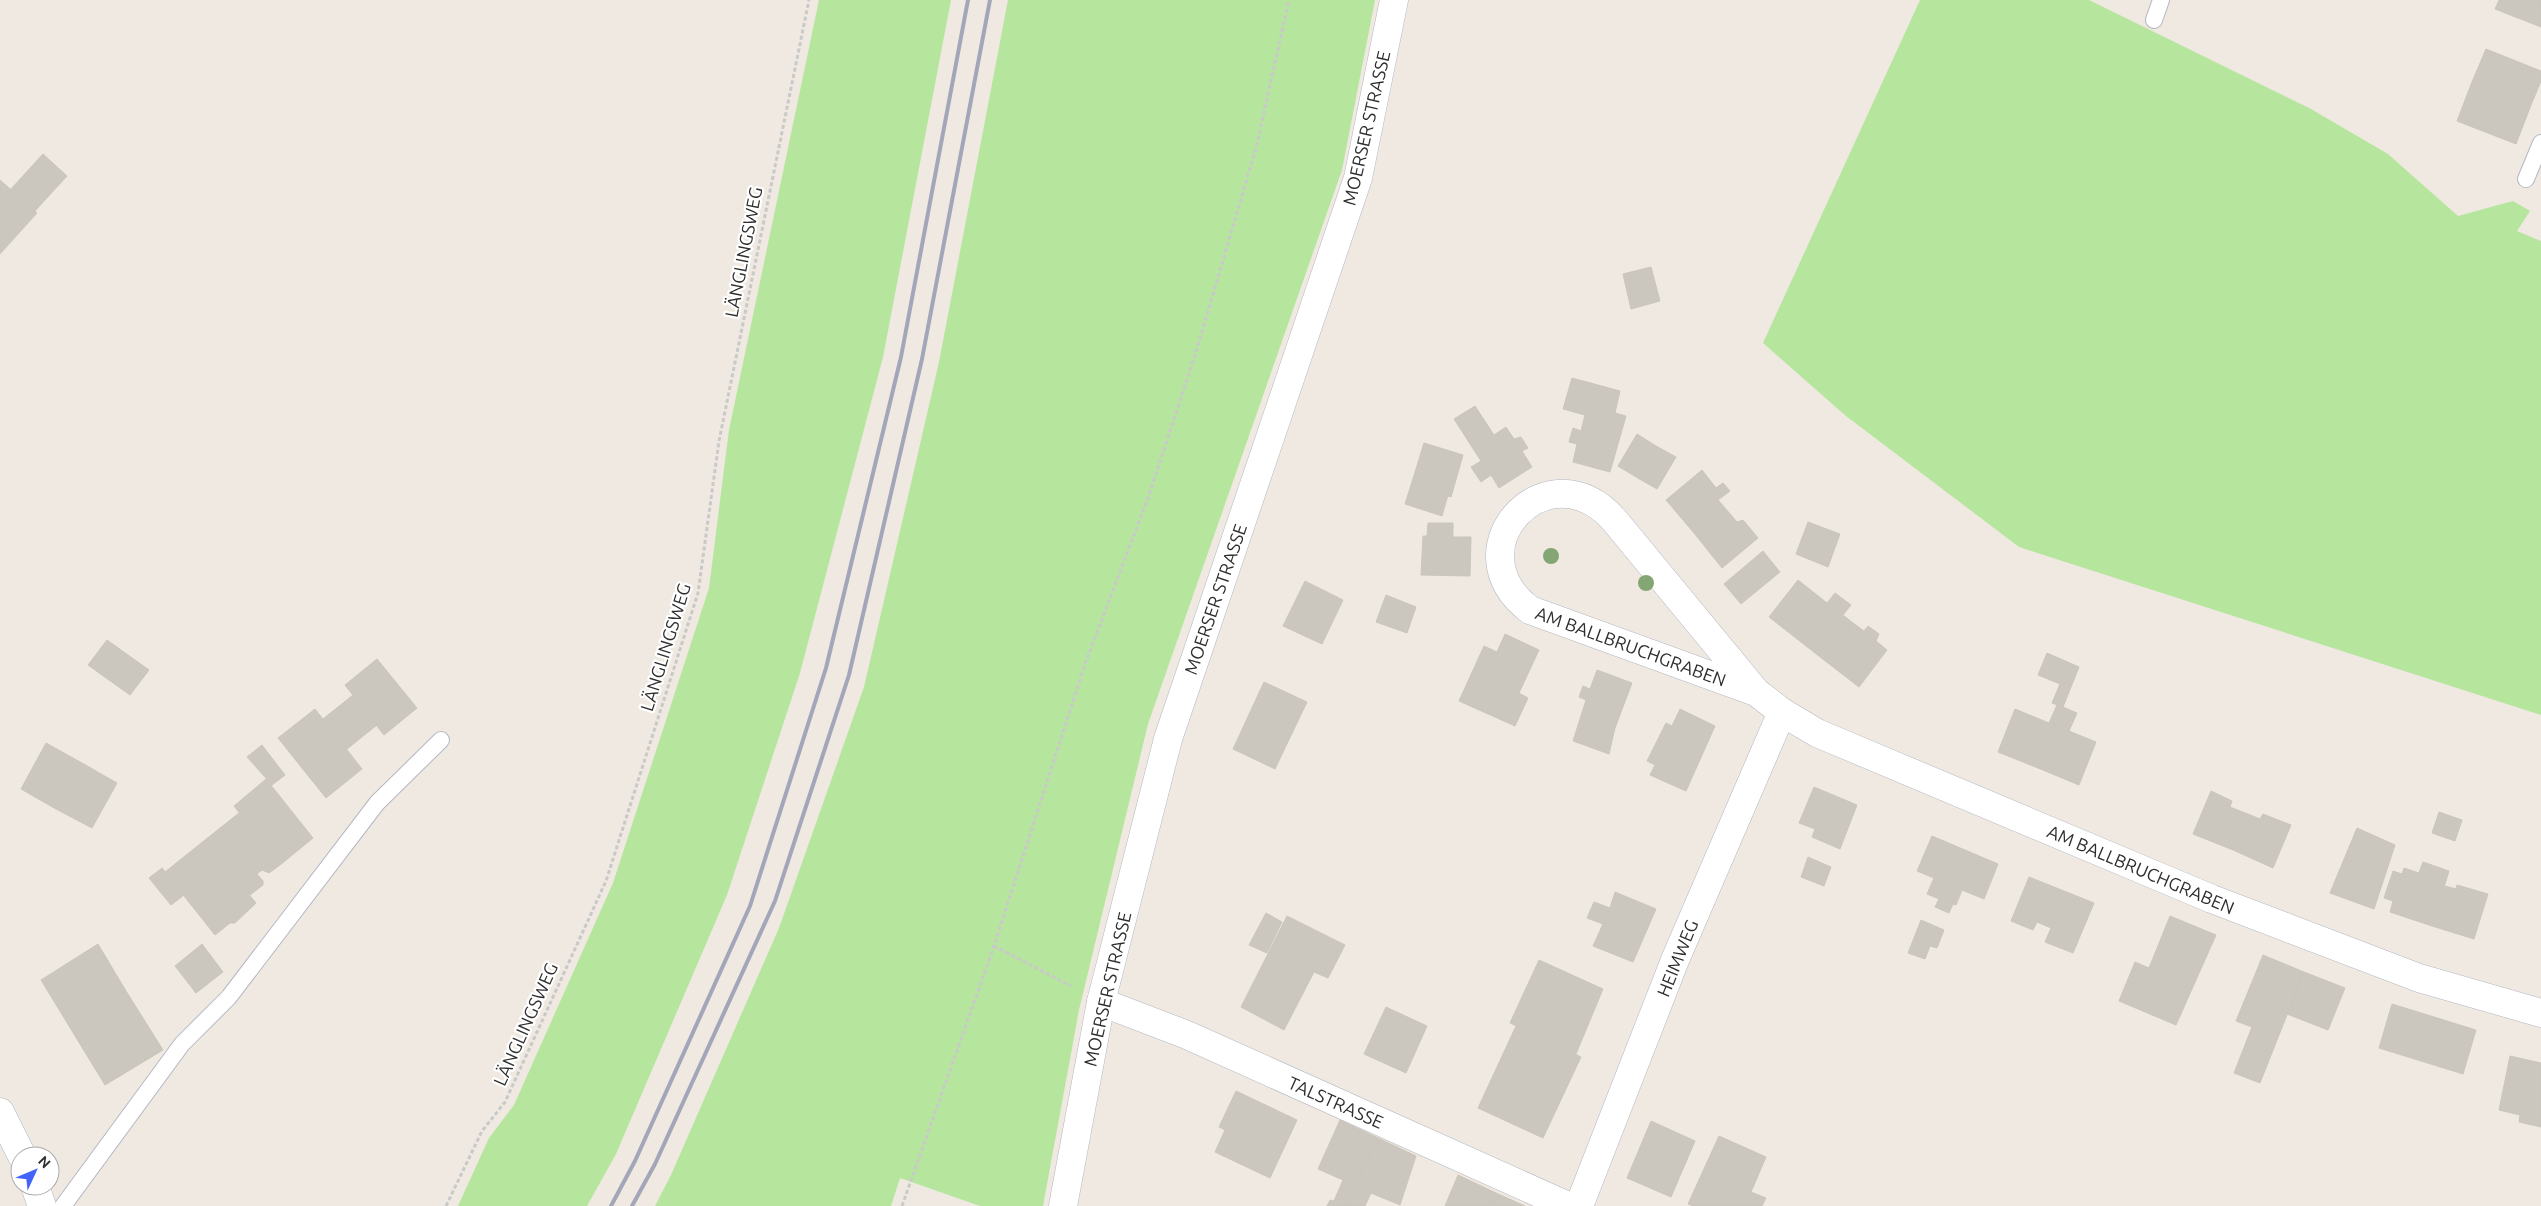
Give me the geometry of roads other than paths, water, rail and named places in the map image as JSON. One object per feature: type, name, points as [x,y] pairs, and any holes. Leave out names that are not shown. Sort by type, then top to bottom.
[{"type":"street","name":"MOERSER STRASSE","points":[[1063,1206],[1101,1002],[1168,739],[1358,178],[1394,0]]},
{"type":"street","name":"AM BALLBRUCHGRABEN","points":[[1756,692],[1530,610],[1513,595],[1502,573],[1500,549],[1508,524],[1527,504],[1550,494],[1572,494],[1596,503],[1615,520],[1756,692],[1782,712],[1817,733],[2212,899],[2419,978],[2541,1013]]},
{"type":"street","name":"HEIMWEG","points":[[1579,1206],[1675,960],[1782,712]]},
{"type":"street","name":"TALSTRASSE","points":[[1101,1002],[1187,1035],[1568,1206]]},
{"type":"street","points":[[0,1112],[17,1146]]},
{"type":"lane","points":[[2154,20],[2161,0]]},
{"type":"lane","points":[[2526,179],[2541,143]]},
{"type":"lane","points":[[63,1206],[182,1044],[228,997],[377,803],[441,740]]},
{"type":"railway","points":[[611,1206],[635,1161],[750,906],[826,668],[901,357],[968,0]]},
{"type":"railway","points":[[632,1206],[655,1164],[775,901],[849,675],[922,359],[990,0]]}]
